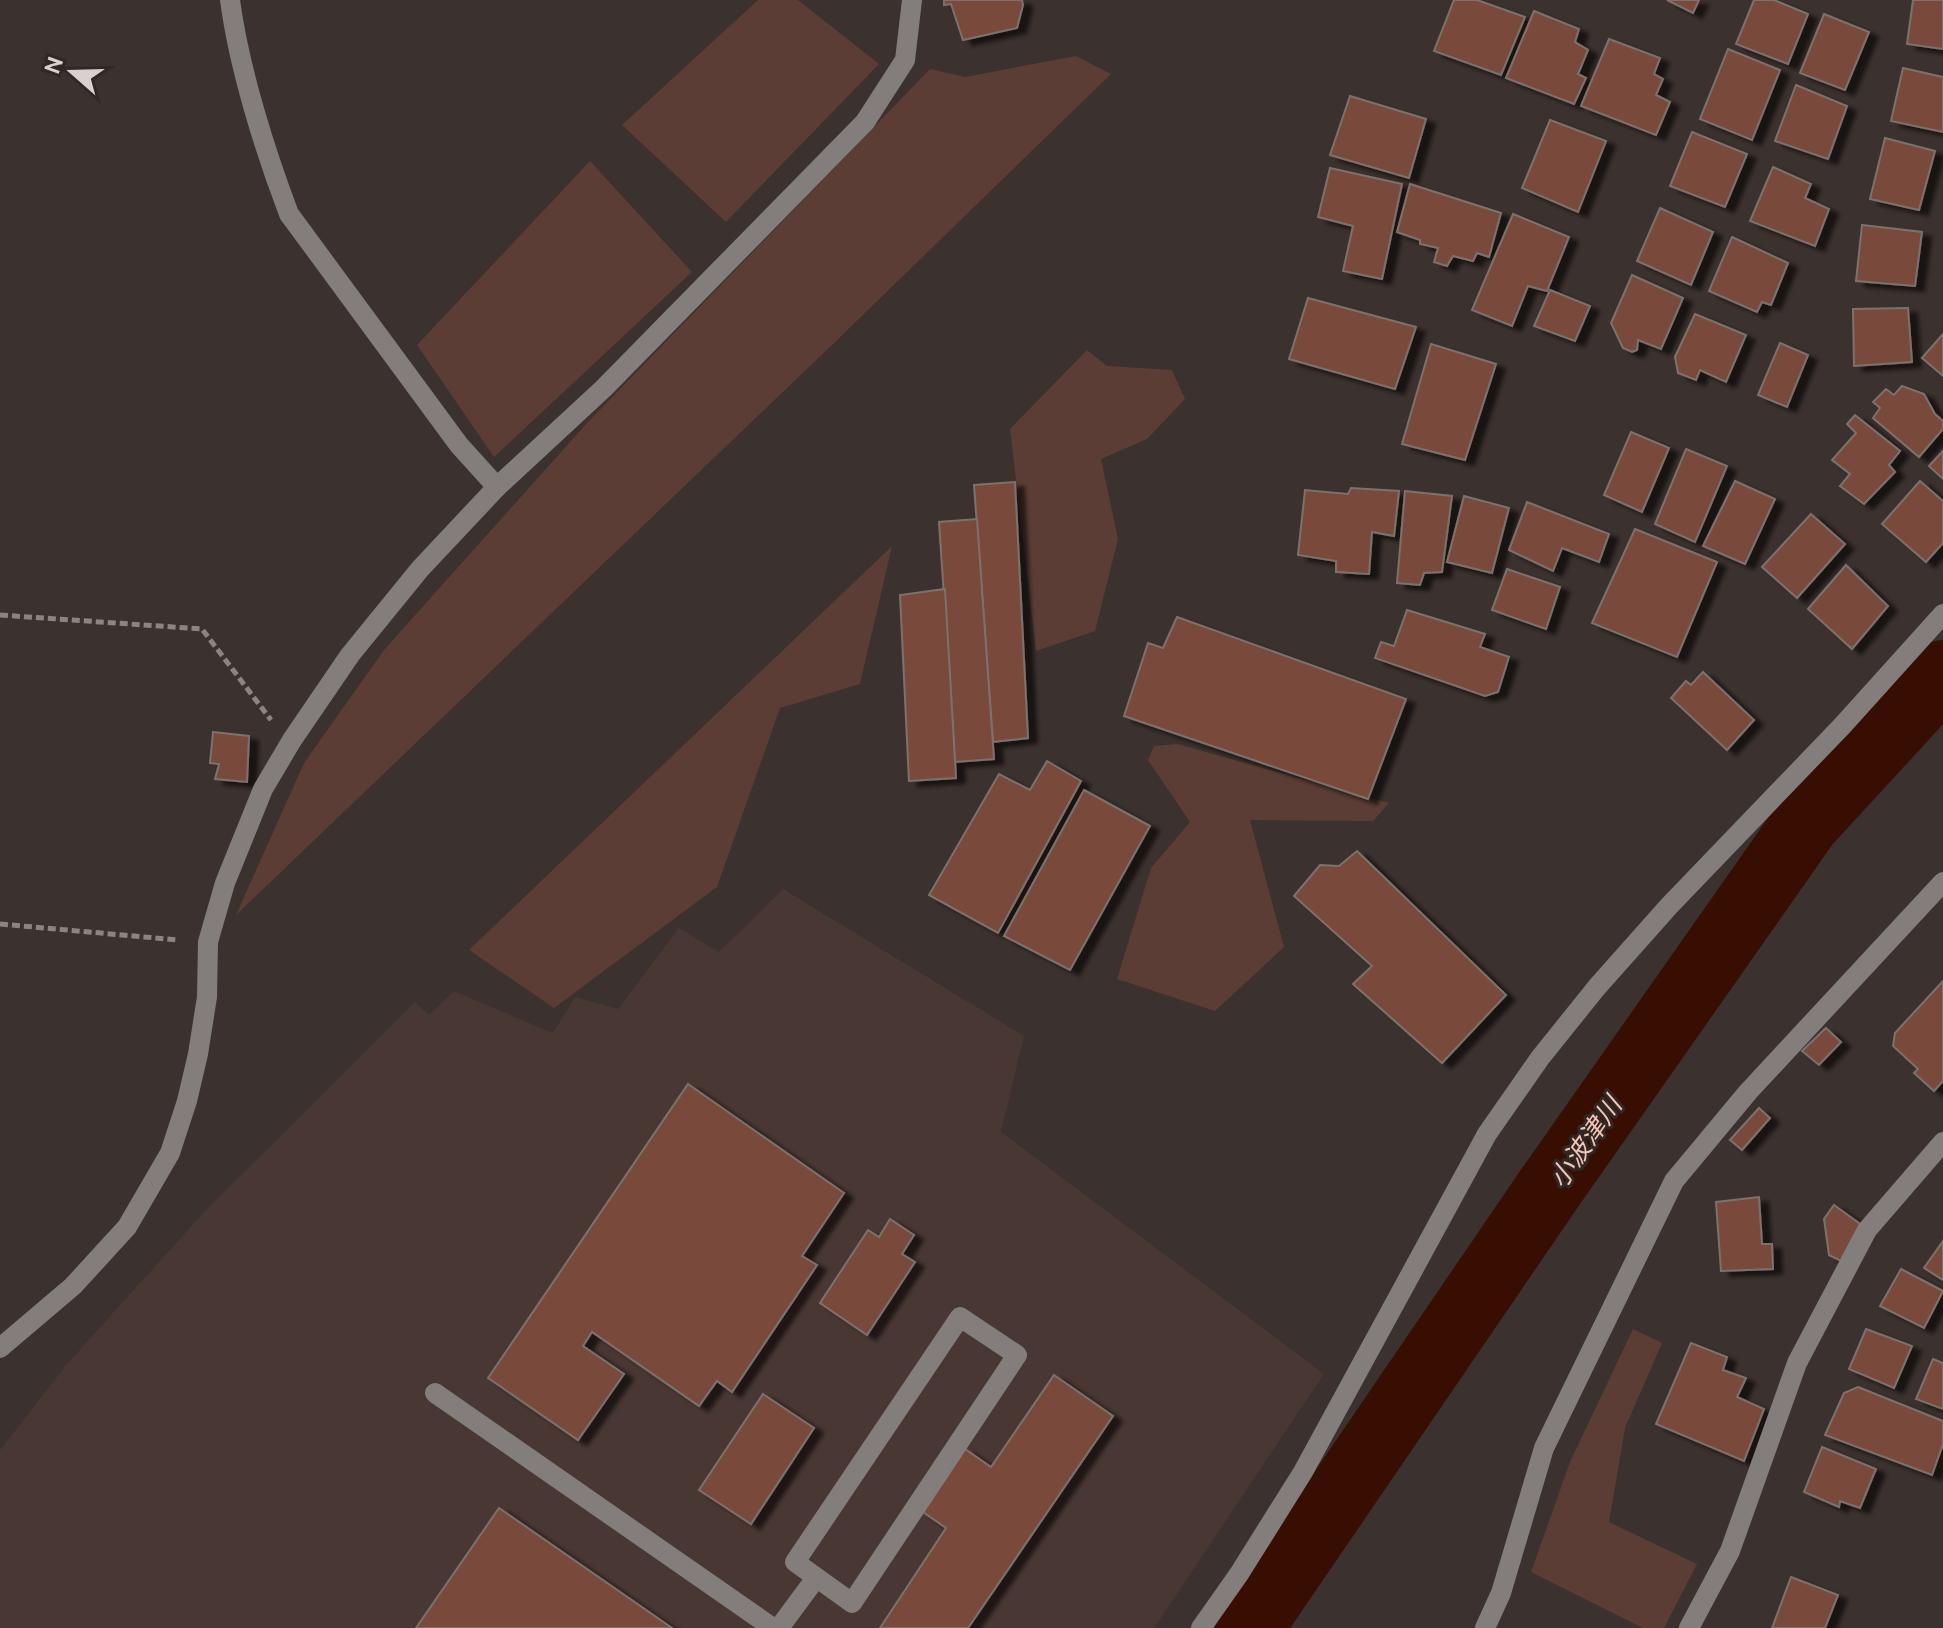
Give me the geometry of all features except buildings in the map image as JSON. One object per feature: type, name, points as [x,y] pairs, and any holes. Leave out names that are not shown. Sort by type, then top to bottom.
[{"type":"street","points":[[230,0],[273,173],[289,214],[459,445],[497,487]]},
{"type":"street","points":[[0,1348],[73,1286],[127,1227],[170,1153],[198,1054],[207,997],[208,942],[225,883],[263,789],[292,740],[350,655],[420,569],[497,487],[604,388],[865,122],[905,60],[912,0]]},
{"type":"street","points":[[1201,1628],[1303,1472],[1487,1134],[1540,1058],[1597,987],[1669,906],[1843,725],[1943,614]]},
{"type":"street","points":[[1485,1628],[1501,1593],[1544,1448],[1674,1181],[1748,1092],[1943,882]]},
{"type":"street","points":[[1689,1628],[1730,1551],[1797,1363],[1867,1230],[1943,1142]]},
{"type":"street","points":[[960,1317],[1017,1355],[852,1603],[816,1578],[795,1562],[960,1317]]},
{"type":"street","points":[[435,1393],[773,1628]]},
{"type":"street","points":[[779,1628],[816,1578]]},
{"type":"path","points":[[0,615],[202,629],[276,727],[292,740]]},
{"type":"path","points":[[0,924],[208,942]]},
{"type":"shaded area","points":[[758,0],[798,0],[879,64],[726,222],[622,125]]},
{"type":"shaded area","points":[[1076,56],[1111,74],[236,915],[304,763],[384,650],[587,423],[930,69],[965,77]]},
{"type":"shaded area","points":[[590,161],[692,272],[494,457],[417,345]]},
{"type":"shaded area","points":[[1087,350],[1107,366],[1172,370],[1185,399],[1147,439],[1101,459],[1118,539],[1095,631],[1036,651],[1010,429]]},
{"type":"shaded area","points":[[892,546],[860,684],[780,708],[717,887],[554,1008],[469,950]]},
{"type":"shaded area","points":[[1177,744],[1389,803],[1373,821],[1250,820],[1284,947],[1215,1011],[1117,979],[1151,868],[1190,822],[1148,760],[1154,746]]},
{"type":"shaded area","points":[[783,889],[1024,1036],[1001,1132],[1324,1374],[1154,1628],[0,1628],[0,1450],[67,1364],[204,1212],[415,1002],[429,1015],[454,991],[553,1033],[575,997],[618,1009],[679,928],[719,952]]},
{"type":"shaded area","points":[[1633,1329],[1662,1343],[1625,1428],[1609,1522],[1697,1564],[1664,1628],[1643,1628],[1531,1572],[1570,1462]]},
{"type":"waterway","name":"小波津川","points":[[1249,1628],[1549,1189],[1806,823],[1943,674]]}]
